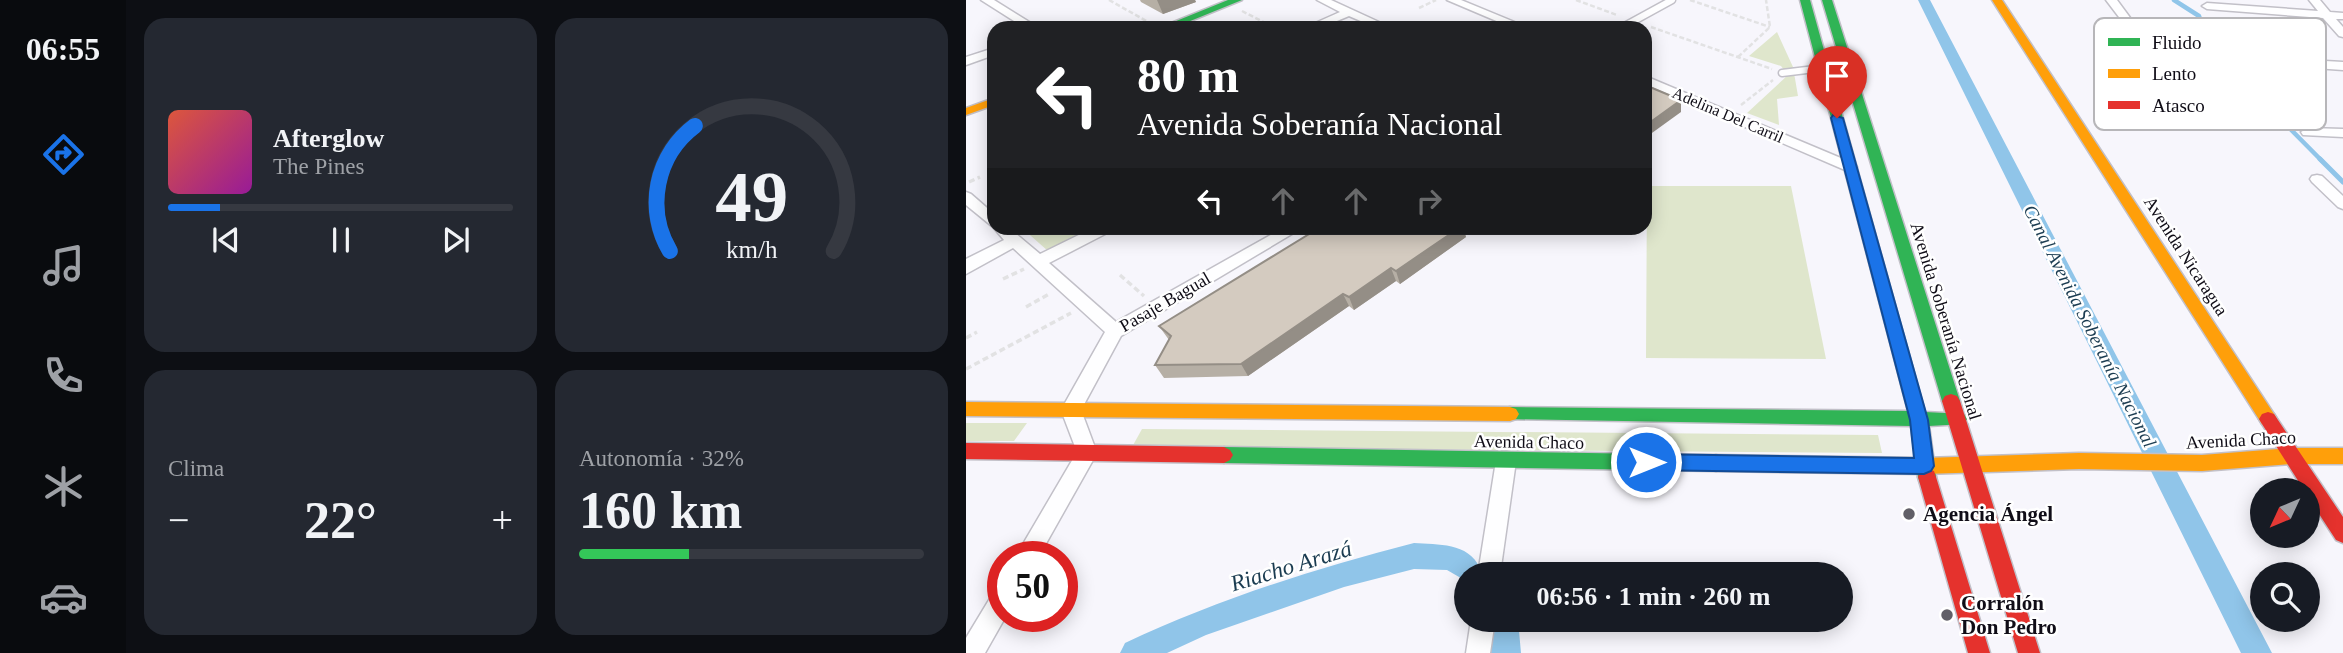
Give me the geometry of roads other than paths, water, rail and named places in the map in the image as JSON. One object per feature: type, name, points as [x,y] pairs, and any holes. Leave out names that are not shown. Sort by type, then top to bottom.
[{"type":"main road","points":[[1805,0],[1919,420],[1924,466],[1979,653]]},
{"type":"main road","name":"Avenida Soberanía Nacional","points":[[1827,0],[2029,653]]},
{"type":"main road","name":"Avenida Nicaragua","points":[[1997,0],[2343,534]]},
{"type":"main road","points":[[1185,21],[1241,2]]},
{"type":"main road","points":[[1197,21],[1241,2]]},
{"type":"main road","points":[[966,104],[987,96]]},
{"type":"main road","points":[[966,112],[987,104]]},
{"type":"main road","name":"Avenida Chaco","points":[[966,409],[1958,419]]},
{"type":"main road","name":"Avenida Chaco","points":[[966,451],[1924,466],[2079,461],[2202,463],[2292,456],[2343,456]]},
{"type":"street","points":[[987,0],[1022,21]]},
{"type":"street","points":[[1322,0],[1370,21]]},
{"type":"street","points":[[1454,0],[1506,21]]},
{"type":"street","points":[[2111,0],[2125,18]]},
{"type":"street","points":[[2314,0],[2324,15],[2343,34]]},
{"type":"street","points":[[2207,6],[2343,16]]},
{"type":"street","points":[[1327,21],[1349,12]]},
{"type":"street","points":[[966,61],[987,54]]},
{"type":"street","name":"Adelina Del Carril","points":[[1652,83],[1850,167]]},
{"type":"street","points":[[2308,132],[2343,133]]},
{"type":"street","points":[[2317,179],[2343,204]]},
{"type":"street","points":[[966,197],[987,216]]},
{"type":"street","points":[[1008,235],[1115,331]]},
{"type":"street","points":[[1038,262],[1090,235]]},
{"type":"street","name":"Pasaje Bagual","points":[[1071,410],[1115,331],[1282,235]]},
{"type":"street","points":[[969,263],[1014,241]]},
{"type":"street","points":[[1036,541],[1087,453],[1071,410]]},
{"type":"street","points":[[1491,562],[1506,461]]},
{"type":"street","points":[[971,653],[987,626]]},
{"type":"street","points":[[1478,653],[1481,632]]},
{"type":"lane","points":[[1634,21],[1672,0]]},
{"type":"lane","points":[[1782,73],[1823,68]]},
{"type":"waterway","name":"Canal Avenida Soberanía Nacional","points":[[1924,0],[2257,653]]},
{"type":"waterway","points":[[2174,0],[2200,18]]},
{"type":"waterway","points":[[2291,130],[2322,161]]},
{"type":"waterway","points":[[2322,161],[2343,182]]},
{"type":"waterway","name":"Riacho Arazá","points":[[1135,653],[1201,622],[1344,574],[1414,556],[1452,558],[1458,562]]},
{"type":"waterway","name":"Riacho Arazá","points":[[1505,632],[1506,653]]},
{"type":"place","name":"Agencia Ángel","points":[[1909,514]]},
{"type":"place","name":"Corralón Don Pedro","points":[[1947,615]]}]
